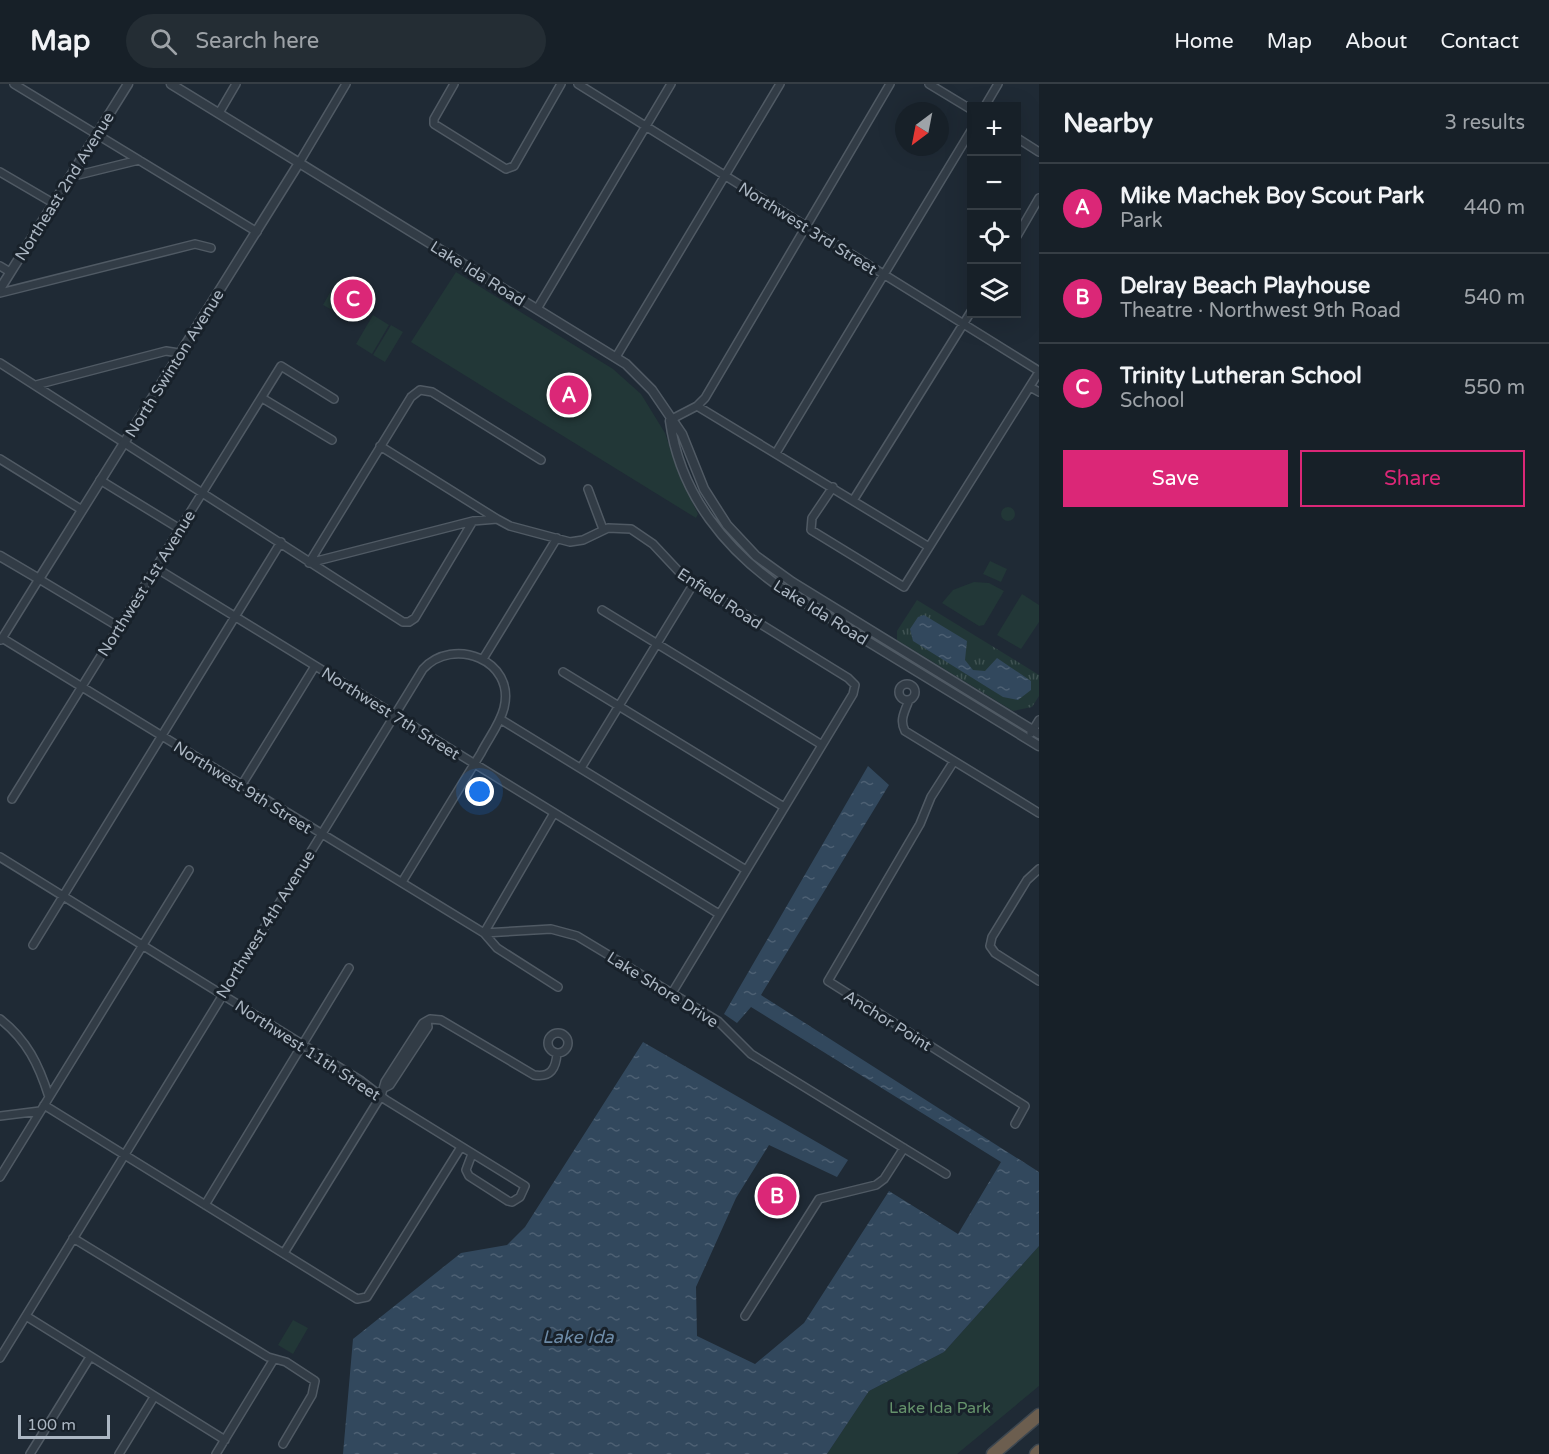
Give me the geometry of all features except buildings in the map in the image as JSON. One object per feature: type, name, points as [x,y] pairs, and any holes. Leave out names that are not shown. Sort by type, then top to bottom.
[{"type":"highway","points":[[993,1454],[1039,1415]]},
{"type":"street","points":[[14,84],[257,232]]},
{"type":"street","name":"Northeast 2nd Avenue","points":[[0,291],[128,84]]},
{"type":"street","name":"Lake Ida Road","points":[[171,84],[616,357],[646,383],[682,434],[698,477],[718,513],[746,547],[782,576],[1036,732]]},
{"type":"street","points":[[219,113],[236,84]]},
{"type":"street","name":"North Swinton Avenue","points":[[1,640],[257,232],[346,84]]},
{"type":"street","points":[[454,84],[434,119],[437,127],[506,169],[511,169],[561,84]]},
{"type":"street","name":"Northwest 3rd Street","points":[[578,84],[1039,372]]},
{"type":"street","points":[[537,309],[671,84]]},
{"type":"street","points":[[616,357],[780,84]]},
{"type":"street","points":[[670,420],[698,406],[890,84]]},
{"type":"street","points":[[929,84],[967,107]]},
{"type":"street","points":[[987,102],[998,84]]},
{"type":"street","points":[[776,453],[967,137]]},
{"type":"street","points":[[1021,141],[1039,152]]},
{"type":"street","points":[[70,177],[139,160]]},
{"type":"street","points":[[0,172],[53,203]]},
{"type":"street","points":[[1021,229],[1039,198]]},
{"type":"street","points":[[0,291],[195,244],[211,248]]},
{"type":"street","points":[[0,266],[10,272]]},
{"type":"street","points":[[854,500],[967,317]]},
{"type":"street","points":[[36,385],[166,351],[179,353]]},
{"type":"street","points":[[0,363],[403,622],[409,622],[415,618],[474,521]]},
{"type":"street","name":"Northwest 1st Avenue","points":[[12,799],[280,366],[334,399]]},
{"type":"street","points":[[833,487],[812,518],[811,530],[904,587],[929,547],[935,542],[1039,372]]},
{"type":"street","points":[[1030,387],[1039,392]]},
{"type":"street","points":[[309,563],[411,397],[420,390],[432,392],[541,460]]},
{"type":"street","points":[[262,398],[332,440]]},
{"type":"street","points":[[698,406],[929,547]]},
{"type":"street","name":"Lake Ida Road","points":[[670,420],[672,438],[701,507],[738,555],[776,585],[1039,746]]},
{"type":"street","points":[[380,446],[497,519]]},
{"type":"street","points":[[0,459],[82,510]]},
{"type":"street","points":[[100,480],[180,529]]},
{"type":"street","points":[[588,489],[603,529]]},
{"type":"street","name":"Enfield Road","points":[[309,563],[474,521],[497,519],[510,526],[579,541],[603,529],[617,527],[635,531],[653,544],[674,569],[848,678],[855,685],[853,694],[822,745]]},
{"type":"street","points":[[402,882],[500,719],[505,706],[504,687],[495,669],[483,659],[557,538]]},
{"type":"street","points":[[33,945],[281,542]]},
{"type":"street","points":[[0,556],[119,627]]},
{"type":"street","name":"Northwest 7th Street","points":[[156,568],[719,914]]},
{"type":"street","points":[[776,585],[782,576]]},
{"type":"street","points":[[581,768],[694,583]]},
{"type":"street","points":[[602,610],[822,745],[672,993]]},
{"type":"street","points":[[866,640],[885,639]]},
{"type":"street","name":"Northwest 9th Street","points":[[1,640],[484,933],[496,948],[558,987]]},
{"type":"street","name":"Northwest 4th Avenue","points":[[1,1356],[423,669],[434,659],[457,652],[470,653],[483,659]]},
{"type":"street","points":[[241,786],[315,666]]},
{"type":"street","points":[[563,672],[784,807]]},
{"type":"street","points":[[909,700],[902,717],[905,731],[1039,813]]},
{"type":"street","points":[[500,719],[746,870]]},
{"type":"street","points":[[1027,739],[1036,732],[1039,720]]},
{"type":"street","name":"Anchor Point","points":[[954,761],[931,797],[920,824],[828,981],[1025,1106],[1015,1124]]},
{"type":"street","points":[[484,933],[554,813]]},
{"type":"street","name":"Northwest 11th Street","points":[[0,857],[383,1092],[461,1147],[525,1186],[517,1200],[512,1202],[469,1176],[466,1170],[472,1154]]},
{"type":"street","points":[[1039,869],[1027,880],[992,937],[990,946],[995,953],[1039,981]]},
{"type":"street","points":[[0,1177],[189,870]]},
{"type":"street","name":"Lake Shore Drive","points":[[484,933],[551,929],[572,934],[718,1021],[751,1054],[946,1174]]},
{"type":"street","points":[[205,1205],[349,968]]},
{"type":"street","points":[[0,1019],[27,1045],[38,1065],[50,1097]]},
{"type":"street","points":[[284,1253],[383,1092],[385,1082],[423,1023],[430,1019],[441,1020],[534,1075],[550,1074],[556,1066],[557,1053]]},
{"type":"street","points":[[0,1116],[42,1108],[124,1155],[357,1299],[367,1297],[461,1147]]},
{"type":"street","points":[[745,1316],[819,1199],[876,1185],[884,1179],[904,1148]]},
{"type":"street","points":[[73,1238],[274,1359],[286,1362],[315,1380],[312,1395],[283,1444]]},
{"type":"street","points":[[26,1316],[225,1440]]},
{"type":"street","points":[[30,1454],[90,1357]]},
{"type":"street","points":[[216,1454],[274,1359]]},
{"type":"street","points":[[119,1454],[154,1397]]},
{"type":"green space","points":[[456,272],[613,369],[641,394],[665,433],[680,477],[698,514],[696,518],[411,342]]},
{"type":"green space","points":[[331,291],[343,299],[336,312],[323,305]]},
{"type":"green space","points":[[373,315],[389,325],[372,354],[356,344]]},
{"type":"green space","points":[[391,325],[403,332],[385,362],[373,355]]},
{"type":"green space","points":[[1008,507],[1013,509],[1015,514],[1013,519],[1008,521],[1003,519],[1001,514],[1003,509]]},
{"type":"green space","points":[[990,561],[1007,569],[1001,582],[983,574]]},
{"type":"green space","points":[[974,582],[989,583],[1004,591],[984,625],[979,626],[942,603],[953,590]]},
{"type":"green space","points":[[1022,594],[1039,605],[1039,622],[1021,649],[997,635]]},
{"type":"green space","points":[[917,600],[1039,675],[1039,696],[1032,707],[1013,711],[897,640],[897,631]]},
{"type":"green space","name":"Lake Ida Park","points":[[1039,1246],[1039,1386],[957,1454],[827,1454],[869,1391],[944,1352]]},
{"type":"green space","points":[[293,1320],[308,1328],[293,1354],[278,1345]]},
{"type":"water","points":[[924,615],[967,641],[965,660],[973,670],[985,671],[997,658],[1031,681],[1031,690],[1018,700],[1003,697],[913,641],[910,629],[918,617]]},
{"type":"water","name":"Lake Ida","points":[[868,766],[889,785],[761,995],[1039,1172],[1039,1246],[944,1352],[869,1391],[827,1454],[343,1454],[353,1339],[461,1253],[507,1245],[525,1227],[643,1042],[848,1160],[837,1177],[769,1145],[736,1198],[696,1287],[697,1336],[755,1364],[804,1323],[889,1191],[958,1234],[1001,1162],[751,1007],[737,1023],[724,1014]]},
{"type":"place","name":"Trinity Lutheran School","points":[[353,299]]},
{"type":"place","name":"Mike Machek Boy Scout Park","points":[[569,395]]},
{"type":"place","name":"Delray Beach Playhouse","points":[[777,1196]]}]
